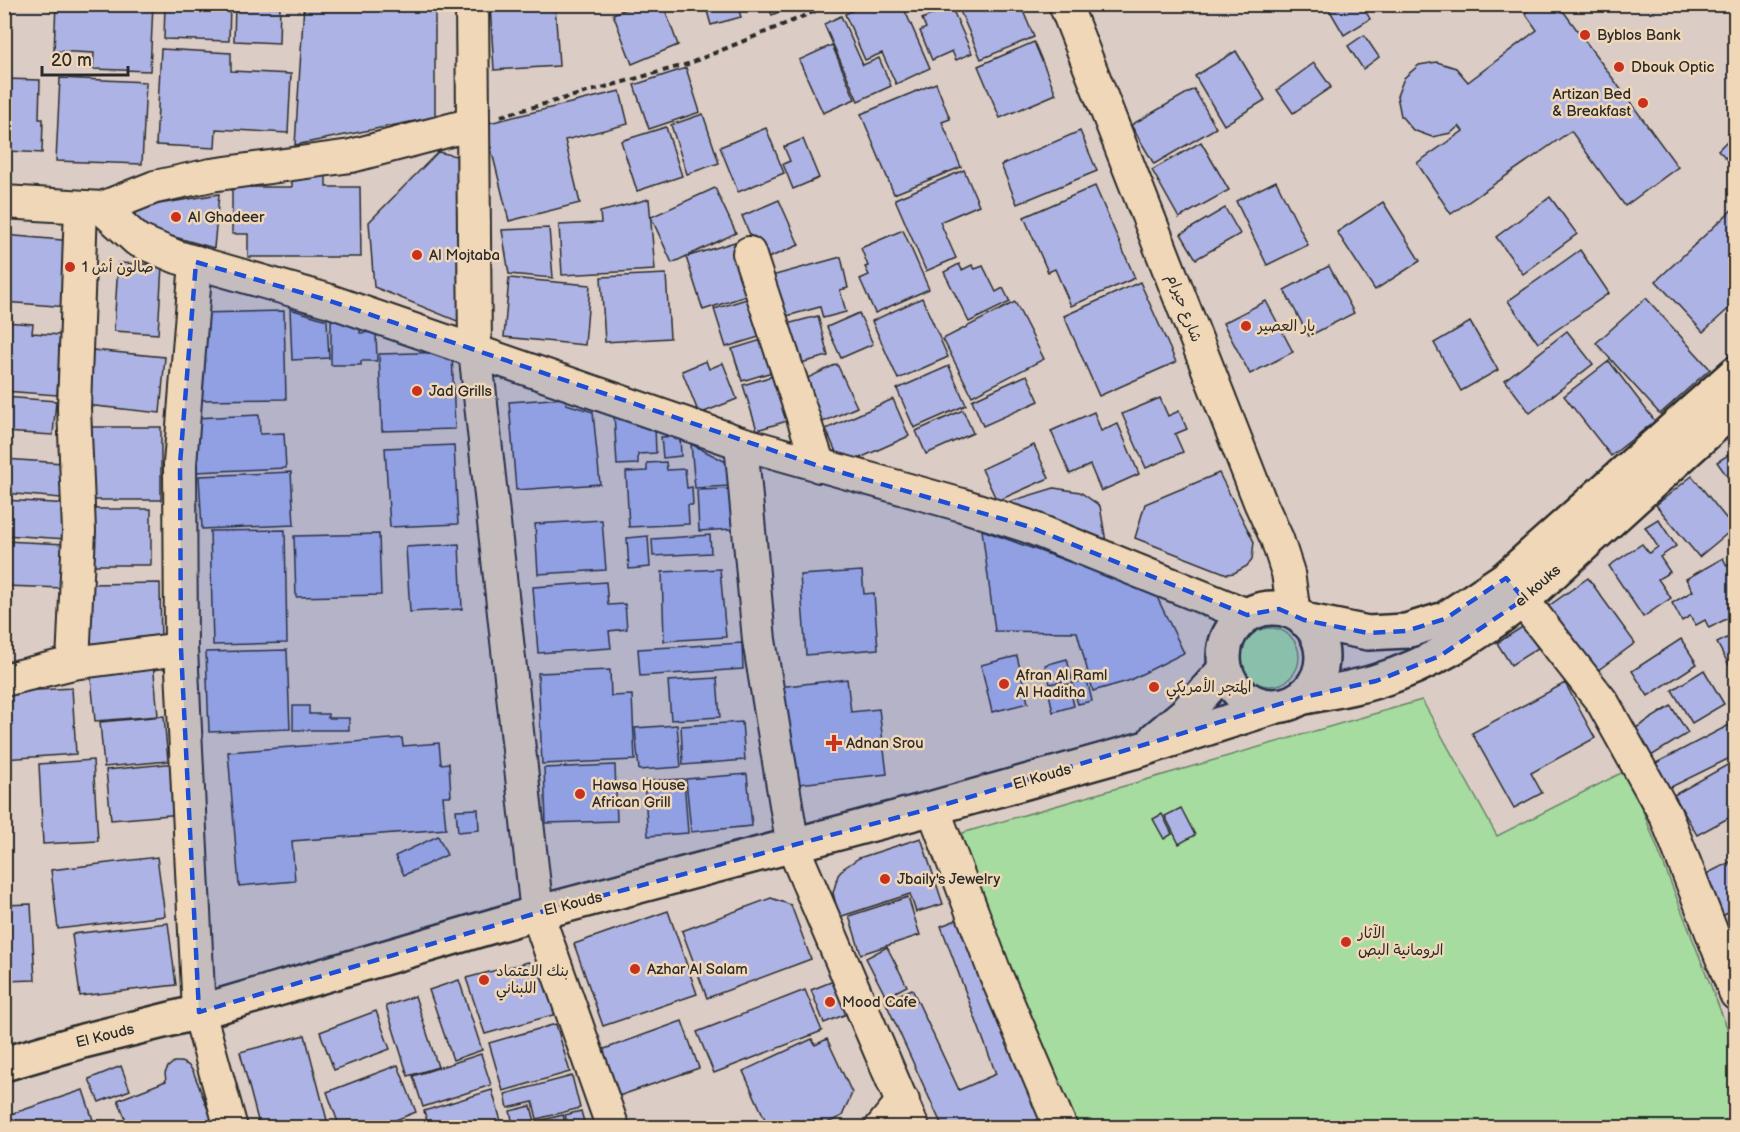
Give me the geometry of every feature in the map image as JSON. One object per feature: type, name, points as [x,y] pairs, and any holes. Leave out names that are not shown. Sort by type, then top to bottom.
[{"type":"main road","name":"el kouks","points":[[1143,748],[1289,702],[1376,681],[1440,656],[1486,628],[1515,589],[1736,373]]},
{"type":"main road","name":"el kouks","points":[[1299,617],[1368,633],[1406,631],[1445,619],[1515,589],[1736,406]]},
{"type":"main road","points":[[1262,609],[1279,609],[1299,617],[1315,634],[1321,651],[1320,669],[1313,685],[1289,702],[1260,705],[1244,697],[1232,685],[1225,669],[1224,649],[1232,629],[1247,615],[1262,609]]},
{"type":"main road","points":[[1143,748],[1186,713],[1225,669]]},
{"type":"main road","name":"El Kouds","points":[[4,1064],[83,1041],[199,1012],[537,913],[793,847],[1143,748]]},
{"type":"street","points":[[472,4],[476,351],[537,913],[613,1128]]},
{"type":"street","name":"شارع حيرام","points":[[1065,4],[1260,502],[1277,539],[1299,617]]},
{"type":"street","points":[[4,202],[91,207],[155,187],[211,175],[351,156],[473,124]]},
{"type":"street","points":[[91,207],[137,240],[177,257],[327,300],[741,443],[962,505],[1027,526],[1247,615]]},
{"type":"street","points":[[74,663],[79,531],[74,408],[91,207]]},
{"type":"street","points":[[749,253],[819,466]]},
{"type":"street","points":[[196,262],[180,464],[181,650],[199,1012],[231,1128]]},
{"type":"street","points":[[741,443],[759,640],[793,847],[908,1114],[881,1128]]},
{"type":"street","points":[[1515,589],[1603,703],[1666,816],[1736,994]]},
{"type":"street","points":[[4,680],[74,663],[181,650]]},
{"type":"street","points":[[933,808],[995,973],[1061,1128]]},
{"type":"path","points":[[473,124],[688,64],[833,4]]},
{"type":"highlighted area","points":[[196,262],[327,300],[819,466],[1027,526],[1247,615],[1279,609],[1304,620],[1368,633],[1406,631],[1445,619],[1506,578],[1524,599],[1440,656],[1376,681],[1300,698],[933,808],[537,913],[199,1012],[181,649],[180,464]]},
{"type":"green space","points":[[1264,628],[1276,628],[1291,636],[1299,651],[1299,663],[1291,678],[1276,686],[1264,686],[1249,678],[1241,663],[1241,651],[1249,636]]},
{"type":"green space","name":"الآثار الرومانية البص","points":[[1422,700],[1497,836],[1627,770],[1735,1048],[1735,1127],[1073,1127],[955,835]]},
{"type":"building","points":[[56,4],[153,4],[150,71],[93,69],[94,53],[54,51]]},
{"type":"building","points":[[165,4],[230,4],[229,41],[164,39]]},
{"type":"building","points":[[235,4],[280,4],[279,43],[234,41]]},
{"type":"building","points":[[304,4],[435,4],[435,117],[295,145]]},
{"type":"building","points":[[490,4],[555,4],[559,66],[494,70]]},
{"type":"building","points":[[639,4],[663,4],[678,45],[632,64],[613,14]]},
{"type":"building","points":[[705,4],[737,4],[741,17],[711,25]]},
{"type":"building","points":[[767,4],[796,4],[772,15]]},
{"type":"building","points":[[866,4],[902,4],[930,68],[896,84],[882,53],[865,60],[845,14]]},
{"type":"building","points":[[957,4],[1020,4],[1034,37],[981,59]]},
{"type":"building","points":[[1326,4],[1370,4],[1364,8],[1370,19],[1344,35]]},
{"type":"building","points":[[1536,4],[1558,4],[1678,167],[1625,206],[1571,131],[1451,214],[1417,163],[1463,131],[1459,126],[1451,133],[1432,137],[1413,130],[1401,116],[1397,96],[1404,78],[1419,65],[1437,62],[1456,68],[1468,82],[1537,30],[1525,13]]},
{"type":"building","points":[[951,6],[972,53],[956,60],[952,51],[932,60],[920,31],[926,28],[922,19]]},
{"type":"building","points":[[841,16],[863,65],[879,58],[891,86],[858,101],[824,24]]},
{"type":"building","points":[[1364,35],[1379,57],[1363,69],[1348,46]]},
{"type":"building","points":[[1034,42],[1056,94],[1000,118],[978,66]]},
{"type":"building","points":[[832,45],[855,99],[823,113],[799,60]]},
{"type":"building","points":[[161,49],[231,53],[231,71],[291,74],[288,133],[216,129],[215,148],[156,145]]},
{"type":"building","points":[[1236,51],[1265,100],[1224,125],[1195,76]]},
{"type":"building","points":[[1314,63],[1331,87],[1293,113],[1277,90]]},
{"type":"building","points":[[686,68],[700,112],[649,129],[634,85]]},
{"type":"building","points":[[60,78],[146,82],[142,164],[56,161]]},
{"type":"building","points":[[4,79],[40,80],[39,119],[43,119],[42,153],[9,151],[10,121],[4,120]]},
{"type":"building","points":[[936,83],[950,119],[942,122],[961,167],[894,194],[861,114]]},
{"type":"building","points":[[1194,89],[1216,128],[1154,164],[1131,125]]},
{"type":"building","points":[[620,91],[628,124],[565,140],[580,203],[509,221],[485,124]]},
{"type":"building","points":[[703,114],[719,163],[687,174],[671,125]]},
{"type":"building","points":[[666,127],[682,176],[637,191],[621,141]]},
{"type":"building","points":[[766,128],[784,173],[738,192],[720,147]]},
{"type":"building","points":[[1080,131],[1097,171],[1017,204],[1001,165]]},
{"type":"building","points":[[1736,132],[1736,168],[1718,150]]},
{"type":"building","points":[[803,139],[819,178],[793,189],[783,164],[790,161],[784,147]]},
{"type":"building","points":[[1201,142],[1229,190],[1179,218],[1152,170]]},
{"type":"building","name":"Al Mojtaba","points":[[438,152],[461,157],[462,323],[374,287],[369,222]]},
{"type":"building","points":[[964,170],[979,205],[940,222],[956,258],[926,271],[895,199]]},
{"type":"building","points":[[292,171],[326,171],[326,187],[360,187],[361,257],[248,257],[248,234],[232,234],[232,187],[292,187]]},
{"type":"building","points":[[1276,181],[1308,245],[1267,265],[1236,201]]},
{"type":"building","points":[[1095,186],[1135,278],[1071,306],[1055,269],[1048,272],[1024,217]]},
{"type":"building","points":[[715,188],[736,233],[672,263],[651,217]]},
{"type":"building","name":"Al Ghadeer","points":[[219,194],[214,248],[135,226],[135,208]]},
{"type":"building","points":[[1550,197],[1577,234],[1523,274],[1496,237]]},
{"type":"building","points":[[649,199],[655,270],[562,275],[559,225],[601,223],[600,212]]},
{"type":"building","points":[[779,200],[799,245],[761,261],[742,216]]},
{"type":"building","points":[[1383,202],[1420,261],[1375,290],[1337,232]]},
{"type":"building","points":[[1736,206],[1736,302],[1703,332],[1656,281]]},
{"type":"building","points":[[1225,208],[1240,234],[1196,259],[1181,234]]},
{"type":"building","points":[[549,228],[553,278],[509,274],[502,230]]},
{"type":"building","points":[[903,230],[929,289],[875,313],[860,279],[869,275],[861,248]]},
{"type":"building","points":[[4,235],[73,241],[68,307],[4,302]]},
{"type":"building","points":[[738,241],[755,293],[703,310],[686,257]]},
{"type":"building","points":[[1580,250],[1609,293],[1538,343],[1508,301]]},
{"type":"building","points":[[841,257],[848,288],[840,290],[846,312],[823,318],[820,307],[779,318],[768,277]]},
{"type":"building","points":[[118,263],[162,265],[158,334],[114,331]]},
{"type":"building","points":[[959,264],[962,270],[972,265],[975,269],[983,266],[996,292],[1003,288],[1010,302],[969,322],[944,272]]},
{"type":"building","points":[[1329,266],[1354,313],[1309,336],[1284,290]]},
{"type":"building","points":[[666,274],[670,338],[605,342],[601,277]]},
{"type":"building","points":[[509,278],[590,285],[585,345],[504,337]]},
{"type":"building","points":[[1140,282],[1176,362],[1099,396],[1064,316]]},
{"type":"building","points":[[760,295],[772,333],[726,347],[714,309]]},
{"type":"building","points":[[922,298],[948,357],[898,379],[872,321]]},
{"type":"building","points":[[1646,298],[1710,369],[1660,414],[1596,343]]},
{"type":"building","points":[[1266,301],[1293,352],[1250,374],[1223,323]]},
{"type":"building","points":[[1015,302],[1044,359],[972,396],[943,339]]},
{"type":"building","points":[[290,309],[327,320],[329,358],[292,360]]},
{"type":"building","points":[[284,311],[286,399],[201,400],[199,313]]},
{"type":"building","points":[[859,313],[873,344],[841,358],[827,327]]},
{"type":"building","points":[[818,316],[828,356],[789,366],[779,326]]},
{"type":"building","points":[[331,318],[360,327],[360,333],[376,332],[377,361],[361,361],[361,365],[331,365]]},
{"type":"building","points":[[4,322],[33,324],[32,333],[61,335],[57,395],[4,391]]},
{"type":"building","points":[[1470,322],[1498,370],[1461,391],[1434,343]]},
{"type":"building","points":[[1567,331],[1593,364],[1530,413],[1505,380]]},
{"type":"building","points":[[772,337],[782,369],[742,381],[732,349]]},
{"type":"building","points":[[92,350],[165,357],[160,413],[86,405]]},
{"type":"building","name":"Jad Grills","points":[[452,352],[455,429],[382,431],[379,354]]},
{"type":"building","points":[[706,361],[709,369],[723,363],[737,399],[699,414],[682,371]]},
{"type":"building","points":[[1609,361],[1655,421],[1611,456],[1564,396]]},
{"type":"building","points":[[837,364],[857,407],[816,425],[797,383]]},
{"type":"building","points":[[949,366],[966,405],[914,428],[897,389]]},
{"type":"building","points":[[783,373],[797,418],[757,430],[743,385]]},
{"type":"building","points":[[1027,375],[1039,401],[983,426],[972,400]]},
{"type":"building","points":[[4,397],[56,401],[53,435],[4,432]]},
{"type":"building","points":[[566,398],[566,404],[593,412],[600,484],[516,490],[509,402]]},
{"type":"building","points":[[1160,398],[1168,416],[1179,411],[1187,429],[1175,434],[1183,452],[1146,468],[1122,414]]},
{"type":"building","points":[[893,399],[909,436],[842,466],[826,429]]},
{"type":"building","points":[[963,410],[973,433],[926,454],[916,431]]},
{"type":"building","points":[[1094,412],[1101,431],[1118,424],[1139,474],[1101,491],[1090,465],[1070,474],[1051,431]]},
{"type":"building","points":[[614,414],[655,426],[656,453],[638,454],[638,464],[617,465]]},
{"type":"building","points":[[259,415],[260,434],[284,433],[286,468],[196,472],[194,418]]},
{"type":"building","points":[[91,427],[161,427],[161,500],[91,500]]},
{"type":"building","points":[[680,436],[681,456],[663,458],[661,437]]},
{"type":"building","points":[[691,444],[728,463],[730,486],[695,488]]},
{"type":"building","points":[[454,445],[458,524],[390,527],[385,448]]},
{"type":"building","points":[[1034,445],[1049,478],[997,501],[982,469]]},
{"type":"building","points":[[1736,450],[1736,489],[1717,462]]},
{"type":"building","points":[[4,459],[63,463],[61,498],[4,493]]},
{"type":"building","points":[[666,462],[667,470],[685,469],[687,488],[692,487],[693,505],[688,505],[689,524],[629,527],[626,472],[647,471],[647,463]]},
{"type":"building","points":[[291,472],[294,525],[202,529],[199,476]]},
{"type":"building","points":[[1219,473],[1254,542],[1252,559],[1247,566],[1227,574],[1135,538],[1145,504]]},
{"type":"building","points":[[1692,476],[1734,528],[1699,557],[1656,505]]},
{"type":"building","points":[[1054,488],[1080,492],[1100,506],[1107,548],[992,507]]},
{"type":"building","points":[[729,489],[732,529],[699,531],[697,490]]},
{"type":"building","points":[[4,500],[69,504],[67,539],[4,535]]},
{"type":"building","points":[[83,509],[151,509],[151,565],[83,565]]},
{"type":"building","points":[[1658,519],[1676,546],[1660,557],[1670,572],[1658,579],[1671,598],[1643,617],[1609,566],[1642,544],[1649,553],[1658,547],[1645,527]]},
{"type":"building","points":[[602,520],[606,570],[538,574],[535,524]]},
{"type":"building","points":[[285,530],[287,643],[213,645],[210,531]]},
{"type":"building","points":[[982,530],[1155,593],[1184,653],[1128,681],[1093,691],[1077,632],[995,631]]},
{"type":"building","points":[[379,534],[381,595],[296,597],[294,536]]},
{"type":"building","points":[[710,535],[711,553],[653,556],[652,539]]},
{"type":"building","points":[[648,536],[650,567],[629,569],[627,538]]},
{"type":"building","points":[[4,541],[66,544],[65,588],[4,586]]},
{"type":"building","points":[[459,544],[462,609],[410,612],[406,547]]},
{"type":"building","points":[[1723,558],[1727,566],[1736,561],[1736,614],[1709,628],[1705,620],[1696,625],[1690,616],[1682,621],[1672,603],[1693,591],[1686,579]]},
{"type":"building","points":[[720,569],[726,637],[664,641],[662,572]]},
{"type":"building","points":[[862,571],[864,594],[874,593],[878,649],[806,655],[800,575]]},
{"type":"building","points":[[1588,578],[1635,643],[1590,676],[1543,610]]},
{"type":"building","points":[[606,582],[608,605],[625,604],[627,629],[609,631],[611,648],[538,653],[533,587]]},
{"type":"building","points":[[160,583],[161,647],[88,648],[88,584]]},
{"type":"building","points":[[1524,626],[1538,648],[1511,665],[1497,643]]},
{"type":"building","points":[[1736,633],[1736,661],[1729,665],[1717,643]]},
{"type":"building","points":[[1681,639],[1697,664],[1648,696],[1632,671]]},
{"type":"building","points":[[742,643],[743,669],[640,676],[638,649]]},
{"type":"building","points":[[287,650],[290,729],[209,732],[206,652]]},
{"type":"building","name":"Afran Al Raml Al Haditha","points":[[1017,656],[1028,703],[992,712],[981,665]]},
{"type":"building","points":[[1067,659],[1072,679],[1050,684],[1045,665]]},
{"type":"building","points":[[153,662],[158,716],[95,721],[90,667]]},
{"type":"building","points":[[610,670],[611,696],[632,695],[635,760],[542,764],[538,673]]},
{"type":"building","points":[[1704,670],[1724,704],[1692,723],[1672,690]]},
{"type":"building","points":[[717,678],[720,717],[671,720],[668,681]]},
{"type":"building","name":"Adnan Srou","points":[[847,679],[851,712],[879,709],[887,774],[790,785],[778,687]]},
{"type":"building","points":[[1087,680],[1092,701],[1078,704],[1072,683]]},
{"type":"building","points":[[1565,683],[1595,738],[1531,773],[1542,793],[1514,808],[1472,733]]},
{"type":"building","points":[[1069,684],[1074,706],[1053,712],[1048,689]]},
{"type":"building","points":[[72,688],[76,754],[4,759],[4,692]]},
{"type":"building","points":[[293,706],[309,706],[309,714],[328,714],[328,718],[349,718],[349,730],[293,730]]},
{"type":"building","points":[[1671,706],[1688,733],[1643,761],[1626,734]]},
{"type":"building","points":[[164,716],[168,761],[104,767],[100,722]]},
{"type":"building","points":[[742,722],[745,760],[683,765],[681,726]]},
{"type":"building","points":[[1735,722],[1736,755],[1669,788],[1656,763]]},
{"type":"building","points":[[677,725],[681,767],[639,770],[635,728]]},
{"type":"building","points":[[402,738],[403,746],[439,743],[441,764],[449,763],[451,796],[443,796],[446,829],[292,841],[295,881],[239,886],[228,752]]},
{"type":"building","points":[[93,760],[98,841],[43,844],[39,764]]},
{"type":"building","points":[[1736,760],[1736,814],[1697,835],[1674,795]]},
{"type":"building","points":[[176,763],[182,814],[111,820],[106,770]]},
{"type":"building","name":"Hawsa House African Grill","points":[[615,765],[617,821],[546,823],[544,768]]},
{"type":"building","points":[[747,774],[752,826],[691,832],[686,779]]},
{"type":"building","points":[[684,779],[688,833],[648,836],[644,781]]},
{"type":"building","points":[[1181,808],[1195,835],[1179,844],[1165,816]]},
{"type":"building","points":[[478,809],[479,830],[458,832],[456,810]]},
{"type":"building","points":[[1162,814],[1172,834],[1164,839],[1153,819]]},
{"type":"building","points":[[438,836],[447,855],[404,875],[395,856]]},
{"type":"building","name":"Jbaily's Jewelry","points":[[921,838],[943,904],[916,912],[910,894],[839,917],[833,893],[838,875],[844,868],[859,858]]},
{"type":"building","points":[[157,857],[165,916],[58,929],[51,870]]},
{"type":"building","points":[[1736,859],[1736,909],[1720,917],[1700,877]]},
{"type":"building","points":[[908,897],[920,935],[861,954],[849,916]]},
{"type":"building","points":[[771,898],[791,905],[811,959],[707,998],[682,931]]},
{"type":"building","points":[[31,904],[35,980],[4,981],[4,905]]},
{"type":"building","name":"Azhar Al Salam","points":[[668,911],[697,994],[603,1026],[574,944]]},
{"type":"building","points":[[969,915],[1047,1115],[1021,1128],[943,1128],[885,1001],[912,989],[959,1090],[996,1074],[941,926]]},
{"type":"building","points":[[168,923],[176,985],[80,996],[72,934]]},
{"type":"building","points":[[887,947],[907,986],[886,997],[866,958]]},
{"type":"building","points":[[528,962],[545,971],[560,1013],[485,1034],[466,978]]},
{"type":"building","points":[[459,980],[482,1050],[453,1060],[429,990]]},
{"type":"building","name":"Mood Cafe","points":[[836,980],[849,1013],[824,1023],[811,990]]},
{"type":"building","points":[[805,990],[822,1031],[714,1073],[697,1032]]},
{"type":"building","points":[[415,996],[438,1067],[408,1076],[386,1006]]},
{"type":"building","points":[[376,1011],[390,1049],[334,1070],[320,1032]]},
{"type":"building","points":[[682,1021],[699,1068],[616,1097],[599,1051]]},
{"type":"building","points":[[556,1024],[570,1072],[503,1091],[489,1043]]},
{"type":"building","points":[[305,1035],[329,1128],[260,1128],[240,1052]]},
{"type":"building","points":[[812,1039],[815,1045],[827,1039],[852,1093],[842,1116],[817,1128],[769,1128],[743,1071]]},
{"type":"building","points":[[481,1054],[491,1085],[423,1107],[413,1076]]},
{"type":"building","points":[[174,1062],[188,1065],[193,1071],[215,1128],[129,1128],[118,1100],[166,1081],[165,1073]]},
{"type":"building","points":[[398,1065],[416,1112],[375,1128],[340,1128],[327,1092]]},
{"type":"building","points":[[121,1066],[130,1090],[99,1102],[89,1079]]},
{"type":"building","points":[[572,1076],[580,1108],[537,1119],[533,1102],[508,1108],[505,1094]]},
{"type":"building","points":[[83,1090],[94,1123],[100,1121],[102,1128],[12,1128],[8,1115]]},
{"type":"building","points":[[492,1090],[503,1128],[429,1128],[424,1111]]},
{"type":"building","points":[[531,1106],[535,1122],[563,1115],[566,1126],[514,1128],[510,1111]]},
{"type":"building","points":[[581,1111],[584,1122],[568,1126],[565,1115]]},
{"type":"building","points":[[586,1123],[587,1128],[569,1128]]},
{"type":"place","name":"Byblos Bank","points":[[1585,35]]},
{"type":"place","name":"Dbouk Optic","points":[[1619,67]]},
{"type":"place","name":"Artizan Bed & Breakfast","points":[[1643,103]]},
{"type":"place","name":"Al Ghadeer","points":[[176,217]]},
{"type":"place","name":"Al Mojtaba","points":[[417,255]]},
{"type":"place","name":"صالون أش 1","points":[[70,267]]},
{"type":"place","name":"بار العصير","points":[[1246,326]]},
{"type":"place","name":"Jad Grills","points":[[417,391]]},
{"type":"place","name":"Afran Al Raml Al Haditha","points":[[1004,684]]},
{"type":"place","name":"المتجر الأمريكي","points":[[1154,687]]},
{"type":"place","name":"Adnan Srou","points":[[834,743]]},
{"type":"place","name":"Hawsa House African Grill","points":[[580,794]]},
{"type":"place","name":"Jbaily's Jewelry","points":[[885,879]]},
{"type":"place","name":"الآثار الرومانية البص","points":[[1346,942]]},
{"type":"place","name":"Azhar Al Salam","points":[[635,969]]},
{"type":"place","name":"بنك الاعتماد اللبناني","points":[[484,980]]},
{"type":"place","name":"Mood Cafe","points":[[830,1002]]}]
